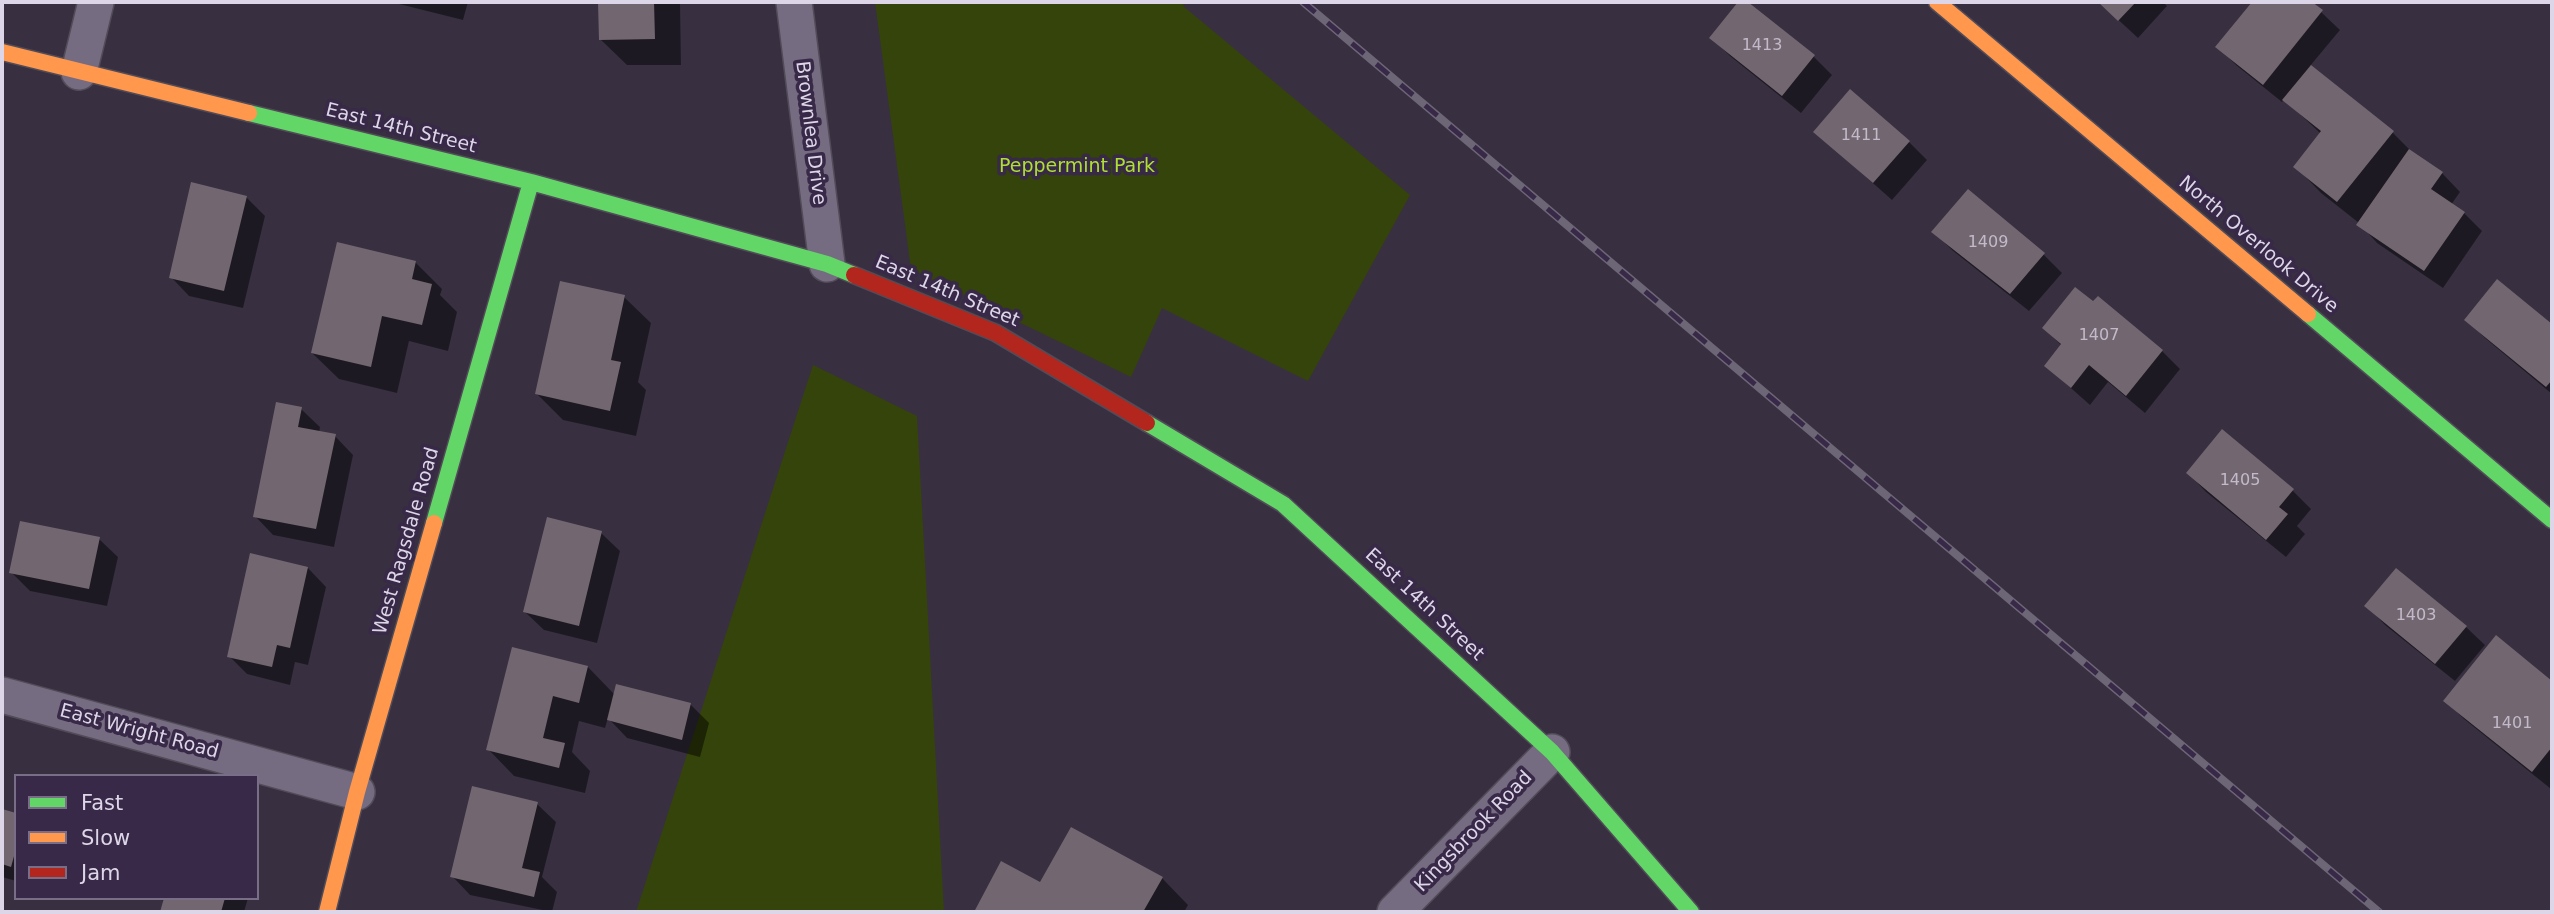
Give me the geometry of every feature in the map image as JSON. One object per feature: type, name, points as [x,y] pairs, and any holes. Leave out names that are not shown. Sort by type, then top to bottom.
[{"type":"street","points":[[79,72],[96,2]]},
{"type":"street","name":"Brownlea Drive","points":[[794,2],[827,264]]},
{"type":"street","name":"North Overlook Drive","points":[[1937,2],[2552,520]]},
{"type":"street","name":"East 14th Street","points":[[2,52],[531,182],[827,264],[996,333],[1283,504],[1552,752],[1691,912]]},
{"type":"street","name":"West Ragsdale Road","points":[[327,912],[357,792],[531,182]]},
{"type":"street","name":"East Wright Road","points":[[2,695],[357,792]]},
{"type":"street","name":"Kingsbrook Road","points":[[1395,912],[1552,752]]},
{"type":"green space","name":"Peppermint Park","points":[[875,2],[1185,2],[1183,6],[1410,195],[1308,381],[1162,308],[1131,377],[911,269]]},
{"type":"green space","points":[[813,365],[917,416],[944,912],[636,912]]},
{"type":"building","points":[[598,2],[654,2],[655,39],[599,40]]},
{"type":"building","points":[[1738,2],[1748,2],[1815,55],[1782,96],[1709,38]]},
{"type":"building","points":[[2098,2],[2136,2],[2118,21]]},
{"type":"building","points":[[2252,2],[2312,2],[2323,10],[2263,85],[2215,47]]},
{"type":"building","points":[[2311,65],[2394,131],[2337,202],[2293,167],[2321,131],[2282,100]]},
{"type":"building","points":[[1850,89],[1910,141],[1873,183],[1813,132]]},
{"type":"building","points":[[2409,149],[2443,172],[2431,189],[2465,212],[2424,271],[2356,225]]},
{"type":"building","points":[[191,182],[247,196],[224,291],[169,278]]},
{"type":"building","points":[[1968,189],[2045,253],[2010,294],[1931,232]]},
{"type":"building","points":[[337,242],[416,261],[412,279],[432,284],[422,325],[382,316],[371,367],[311,353]]},
{"type":"building","points":[[2497,279],[2552,324],[2552,380],[2546,387],[2464,320]]},
{"type":"building","points":[[560,281],[625,295],[611,360],[621,362],[610,411],[535,394]]},
{"type":"building","points":[[2075,287],[2093,301],[2098,296],[2163,350],[2126,396],[2089,365],[2071,388],[2044,366],[2061,344],[2042,328]]},
{"type":"building","points":[[276,402],[302,407],[298,427],[336,434],[316,529],[253,517]]},
{"type":"building","points":[[2222,429],[2294,489],[2279,507],[2288,514],[2266,540],[2186,473]]},
{"type":"building","points":[[547,517],[602,531],[579,626],[523,612]]},
{"type":"building","points":[[20,521],[100,537],[89,589],[9,573]]},
{"type":"building","points":[[250,553],[308,567],[290,648],[277,645],[272,667],[227,657]]},
{"type":"building","points":[[2396,568],[2467,626],[2435,664],[2364,606]]},
{"type":"building","points":[[2496,635],[2552,681],[2552,747],[2532,772],[2443,701]]},
{"type":"building","points":[[512,647],[588,666],[579,703],[553,696],[543,738],[565,743],[559,768],[486,750]]},
{"type":"building","points":[[616,684],[691,703],[682,740],[607,720]]},
{"type":"building","points":[[472,786],[538,802],[522,868],[540,872],[534,897],[450,877]]},
{"type":"building","points":[[2,809],[14,812],[14,856],[11,867],[2,864]]},
{"type":"building","points":[[1071,827],[1163,877],[1143,912],[974,912],[1001,861],[1040,882]]},
{"type":"building","points":[[163,900],[224,900],[221,912],[160,912]]},
{"type":"railway","points":[[1303,2],[2379,912]]},
{"type":"traffic: fast","points":[[249,113],[531,182],[827,264],[854,275]]},
{"type":"traffic: fast","points":[[434,523],[531,182]]},
{"type":"traffic: fast","points":[[2308,314],[2552,520]]},
{"type":"traffic: fast","points":[[1147,423],[1283,504],[1552,752],[1691,912]]},
{"type":"traffic: slow","points":[[1937,2],[2308,314]]},
{"type":"traffic: slow","points":[[2,52],[249,113]]},
{"type":"traffic: slow","points":[[327,912],[357,792],[434,523]]},
{"type":"traffic: jam","points":[[854,275],[996,333],[1147,423]]}]
